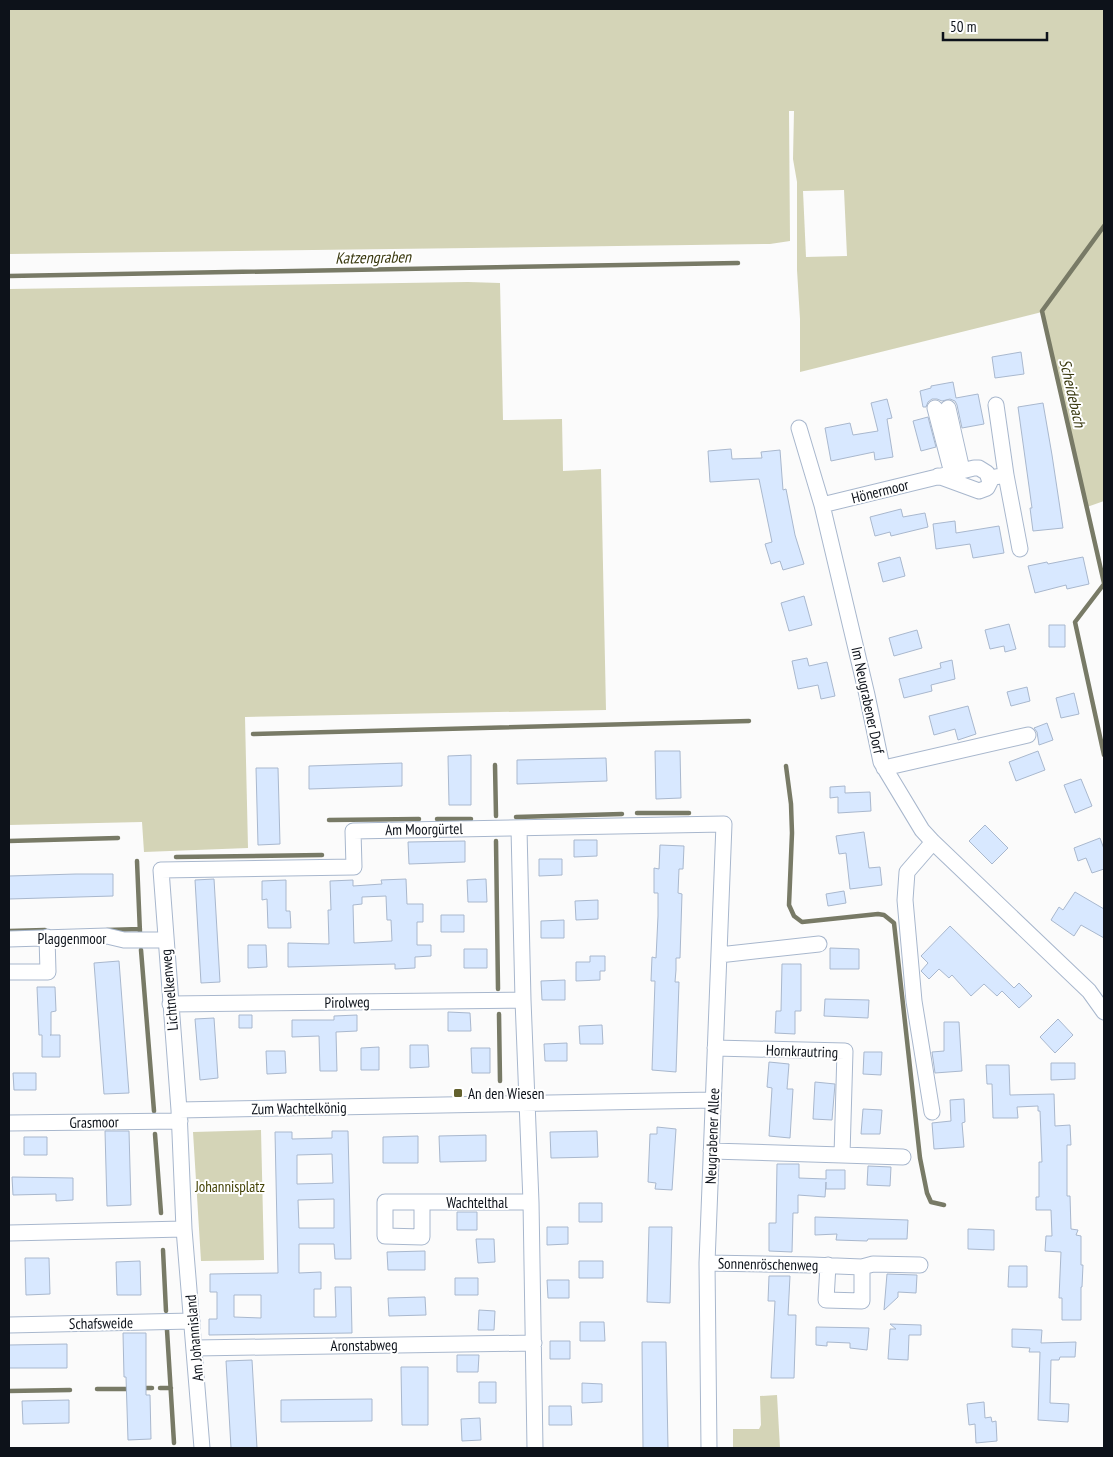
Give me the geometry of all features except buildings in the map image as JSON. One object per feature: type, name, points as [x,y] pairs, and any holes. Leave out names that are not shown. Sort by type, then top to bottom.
[{"type":"street","points":[[996,405],[1006,475],[1020,549]]},
{"type":"street","points":[[941,408],[950,473],[979,491],[987,488],[990,478],[1006,475]]},
{"type":"street","name":"Im Neugrabener Dorf","points":[[799,428],[822,505],[881,762],[884,768],[922,830],[1089,992],[1104,1012]]},
{"type":"street","name":"Hönermoor","points":[[822,505],[950,473],[979,468],[987,472],[990,478]]},
{"type":"street","points":[[884,768],[1028,735]]},
{"type":"street","name":"Am Moorgürtel","points":[[161,870],[354,867],[353,830],[724,824]]},
{"type":"street","name":"Neugrabener Allee","points":[[709,1448],[707,1263],[724,824]]},
{"type":"street","points":[[519,828],[523,1000],[531,1202],[535,1448]]},
{"type":"street","points":[[932,1112],[914,1001],[905,900],[906,872],[933,842]]},
{"type":"street","name":"Lichtnelkenweg","points":[[161,870],[179,1116]]},
{"type":"street","name":"Plaggenmoor","points":[[9,939],[107,936],[124,940],[165,940]]},
{"type":"street","points":[[9,972],[48,972],[47,937]]},
{"type":"street","points":[[719,955],[820,944]]},
{"type":"street","name":"Pirolweg","points":[[170,1004],[523,1000]]},
{"type":"street","name":"Hornkrautring","points":[[715,1048],[845,1051],[842,1155]]},
{"type":"street","name":"Zum Wachtelkönig","points":[[179,1116],[528,1104],[713,1100]]},
{"type":"street","points":[[9,1233],[184,1229],[179,1116]]},
{"type":"street","name":"Grasmoor","points":[[9,1123],[179,1116]]},
{"type":"street","points":[[711,1151],[902,1157]]},
{"type":"street","name":"Wachtelthal","points":[[422,1202],[531,1202]]},
{"type":"street","name":"Am Johannisland","points":[[184,1229],[202,1448]]},
{"type":"street","name":"Sonnenröschenweg","points":[[707,1263],[862,1267],[873,1264],[920,1265]]},
{"type":"street","name":"Sonnenröschenweg","points":[[828,1265],[826,1300],[862,1301],[862,1267]]},
{"type":"street","name":"Schafsweide","points":[[9,1325],[192,1321]]},
{"type":"street","name":"Aronstabweg","points":[[195,1348],[534,1343]]},
{"type":"green space","points":[[9,9],[1104,9],[1104,501],[1087,507],[1042,312],[800,372],[797,182],[793,159],[794,111],[789,111],[790,241],[770,244],[9,254]],"holes":[[[844,190],[847,256],[806,257],[803,191]]]},
{"type":"green space","points":[[500,283],[503,420],[562,419],[563,471],[601,469],[606,710],[245,717],[248,848],[144,852],[142,822],[9,825],[9,289]]},
{"type":"green space","name":"Johannisplatz","points":[[261,1130],[264,1260],[201,1261],[193,1132]]},
{"type":"green space","points":[[777,1395],[780,1448],[733,1448],[733,1429],[759,1429],[761,1425],[760,1396]]},
{"type":"waterway","name":"Scheidebach","points":[[1104,226],[1042,311],[1104,583]]},
{"type":"waterway","name":"Katzengraben","points":[[9,276],[738,263]]},
{"type":"waterway","name":"Scheidebach","points":[[1104,584],[1075,622],[1104,755]]},
{"type":"waterway","points":[[253,734],[749,721]]},
{"type":"waterway","points":[[495,765],[496,816]]},
{"type":"waterway","points":[[786,766],[791,804],[792,833],[789,905],[794,916],[802,922],[878,914],[884,915],[894,923],[920,1158],[927,1193],[931,1202],[944,1205]]},
{"type":"waterway","points":[[637,813],[689,813]]},
{"type":"waterway","points":[[516,817],[622,814]]},
{"type":"waterway","points":[[329,820],[419,819]]},
{"type":"waterway","points":[[437,819],[471,819]]},
{"type":"waterway","points":[[9,841],[118,838]]},
{"type":"waterway","points":[[496,841],[498,989]]},
{"type":"waterway","points":[[176,857],[322,855]]},
{"type":"waterway","points":[[137,861],[140,933]]},
{"type":"waterway","points":[[107,930],[140,929]]},
{"type":"waterway","points":[[9,931],[45,930]]},
{"type":"waterway","points":[[141,950],[154,1111]]},
{"type":"waterway","points":[[499,1014],[500,1081]]},
{"type":"waterway","points":[[155,1134],[161,1213]]},
{"type":"waterway","points":[[163,1250],[166,1311]]},
{"type":"waterway","points":[[167,1330],[174,1443]]},
{"type":"waterway","points":[[141,1388],[152,1388]]},
{"type":"waterway","points":[[160,1388],[171,1388]]},
{"type":"waterway","points":[[97,1389],[130,1389]]},
{"type":"waterway","points":[[9,1391],[70,1390]]},
{"type":"place","name":"An den Wiesen","points":[[458,1093]]}]
